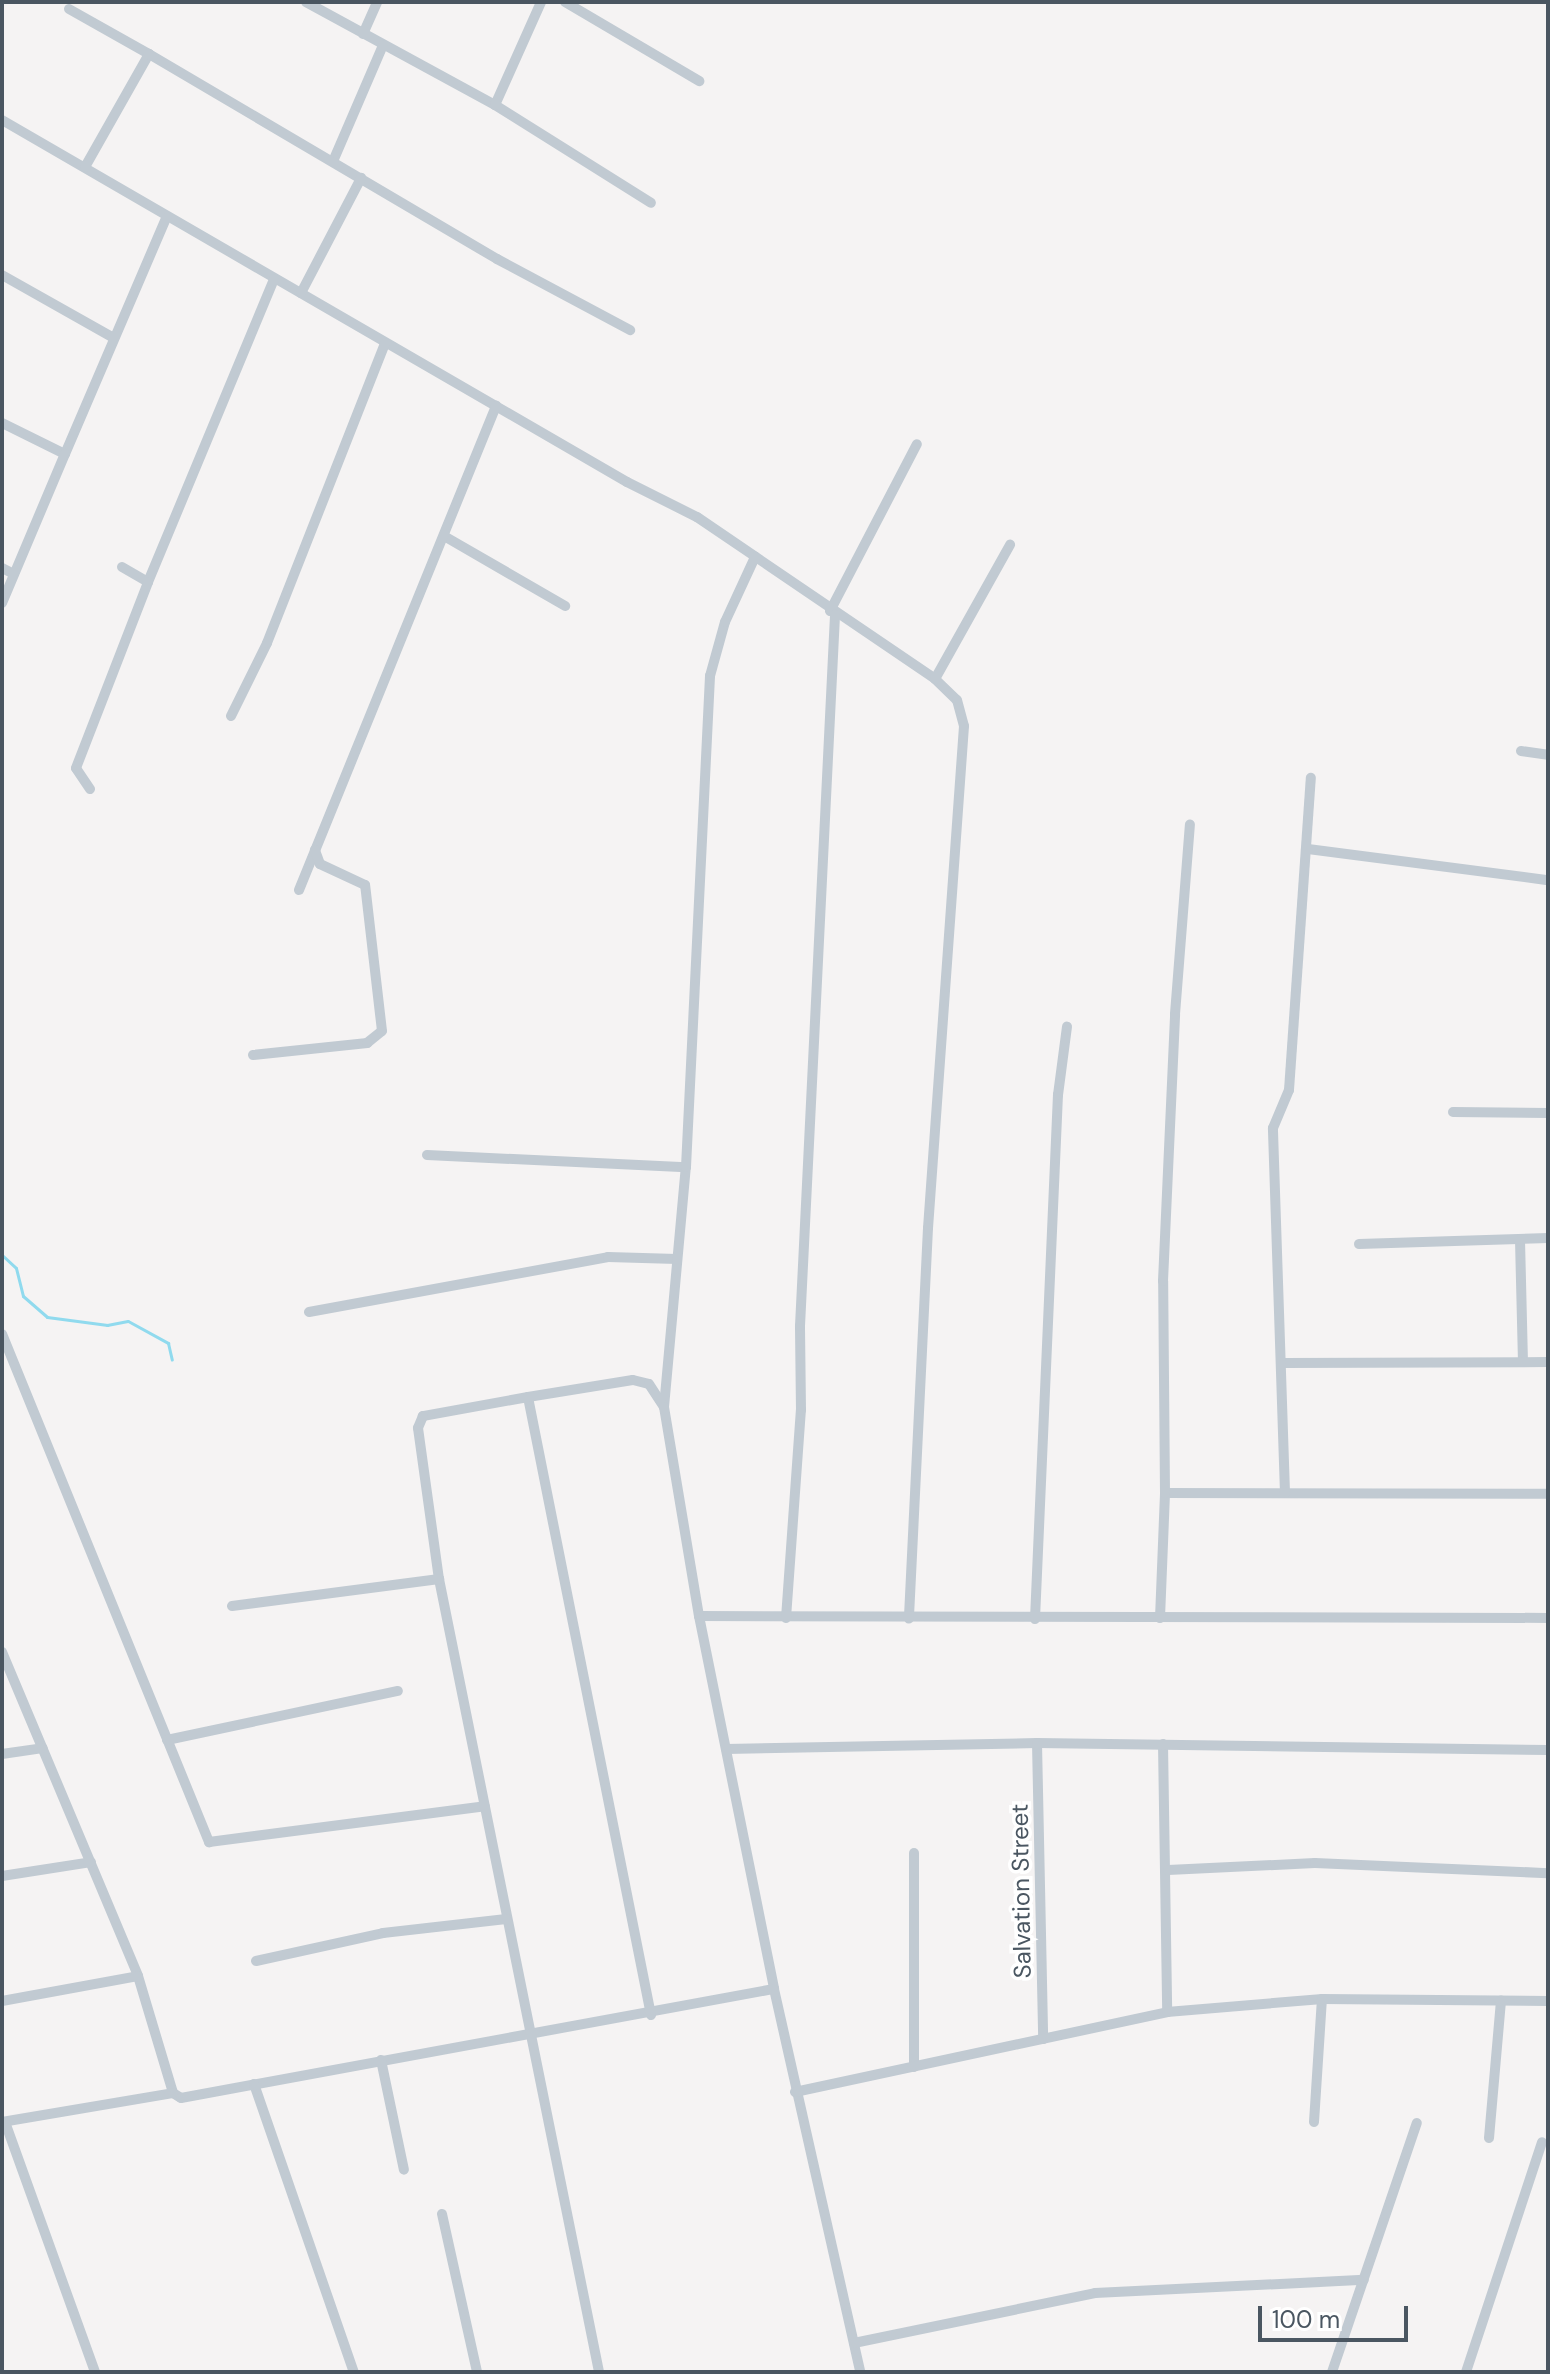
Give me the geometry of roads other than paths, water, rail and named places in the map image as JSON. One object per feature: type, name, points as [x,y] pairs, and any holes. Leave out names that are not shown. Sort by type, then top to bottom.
[{"type":"street","points":[[306,2],[495,105],[651,203]]},
{"type":"street","points":[[363,34],[377,2]]},
{"type":"street","points":[[495,105],[541,2]]},
{"type":"street","points":[[565,2],[699,81]]},
{"type":"street","points":[[69,9],[630,330]]},
{"type":"street","points":[[334,159],[383,45]]},
{"type":"street","points":[[85,167],[149,54]]},
{"type":"street","points":[[2,120],[166,218],[627,482],[697,517],[832,613],[935,679],[964,712],[949,995],[928,1228],[909,1619]]},
{"type":"street","points":[[301,293],[361,178]]},
{"type":"street","points":[[2,603],[112,337],[166,218]]},
{"type":"street","points":[[2,275],[112,337]]},
{"type":"street","points":[[90,789],[76,768],[148,582],[274,279]]},
{"type":"street","points":[[231,716],[267,643],[385,343]]},
{"type":"street","points":[[299,890],[496,406]]},
{"type":"street","points":[[2,423],[65,454]]},
{"type":"street","points":[[786,1618],[799,1439],[832,613],[917,444]]},
{"type":"street","points":[[444,536],[565,606]]},
{"type":"street","points":[[935,679],[1010,545]]},
{"type":"street","points":[[755,557],[725,622],[710,676],[686,1167],[664,1407],[699,1616],[774,1989],[860,2372]]},
{"type":"street","points":[[122,567],[148,582]]},
{"type":"street","points":[[2,568],[14,574]]},
{"type":"street","points":[[1521,751],[1548,755]]},
{"type":"street","points":[[1285,1493],[1284,1363],[1273,1128],[1289,1090],[1311,778]]},
{"type":"street","points":[[1160,1618],[1165,1493],[1163,1281],[1175,1014],[1190,825]]},
{"type":"street","points":[[1308,849],[1548,880]]},
{"type":"street","points":[[253,1055],[367,1043],[382,1031],[365,885],[320,864],[315,850]]},
{"type":"street","points":[[1035,1619],[1058,1095],[1067,1027]]},
{"type":"street","points":[[1453,1112],[1548,1113]]},
{"type":"street","points":[[427,1155],[686,1167]]},
{"type":"street","points":[[1359,1244],[1548,1238]]},
{"type":"street","points":[[1520,1240],[1523,1362]]},
{"type":"street","points":[[309,1312],[608,1257],[677,1259]]},
{"type":"street","points":[[2,1334],[209,1842],[216,1844],[485,1806]]},
{"type":"street","points":[[1284,1363],[1548,1362]]},
{"type":"street","points":[[599,2372],[439,1579],[418,1428],[423,1416],[633,1380],[649,1384],[664,1407]]},
{"type":"street","points":[[528,1397],[651,2015]]},
{"type":"street","points":[[1165,1493],[1548,1494]]},
{"type":"street","points":[[232,1606],[439,1579]]},
{"type":"street","points":[[699,1616],[909,1619],[1548,1618]]},
{"type":"street","points":[[2,1652],[138,1976],[173,2093],[181,2098],[381,2060],[651,2015],[774,1989]]},
{"type":"street","points":[[167,1740],[398,1691]]},
{"type":"street","points":[[726,1749],[1037,1743],[1548,1750]]},
{"type":"street","name":"Salvation Street","points":[[1037,1743],[1043,2039]]},
{"type":"street","points":[[1163,1744],[1168,1870],[1167,2012]]},
{"type":"street","points":[[2,1754],[43,1748]]},
{"type":"street","points":[[914,1853],[914,2067]]},
{"type":"street","points":[[2,1876],[91,1862]]},
{"type":"street","points":[[1168,1870],[1315,1863],[1548,1873]]},
{"type":"street","points":[[256,1961],[383,1933],[506,1919]]},
{"type":"street","points":[[2,2001],[138,1976]]},
{"type":"street","points":[[795,2092],[1167,2012],[1322,1999],[1548,2001]]},
{"type":"street","points":[[1314,2122],[1322,1999]]},
{"type":"street","points":[[1489,2138],[1501,2001]]},
{"type":"street","points":[[381,2060],[404,2170]]},
{"type":"street","points":[[254,2084],[354,2372]]},
{"type":"street","points":[[95,2372],[3,2122],[173,2093]]},
{"type":"street","points":[[1332,2372],[1417,2123]]},
{"type":"street","points":[[1466,2372],[1542,2142]]},
{"type":"street","points":[[442,2214],[477,2372]]},
{"type":"street","points":[[854,2343],[1095,2293],[1364,2280]]},
{"type":"waterway","points":[[2,1255],[16,1268],[23,1296],[47,1317],[107,1325],[128,1321],[168,1343],[172,1360]]}]
